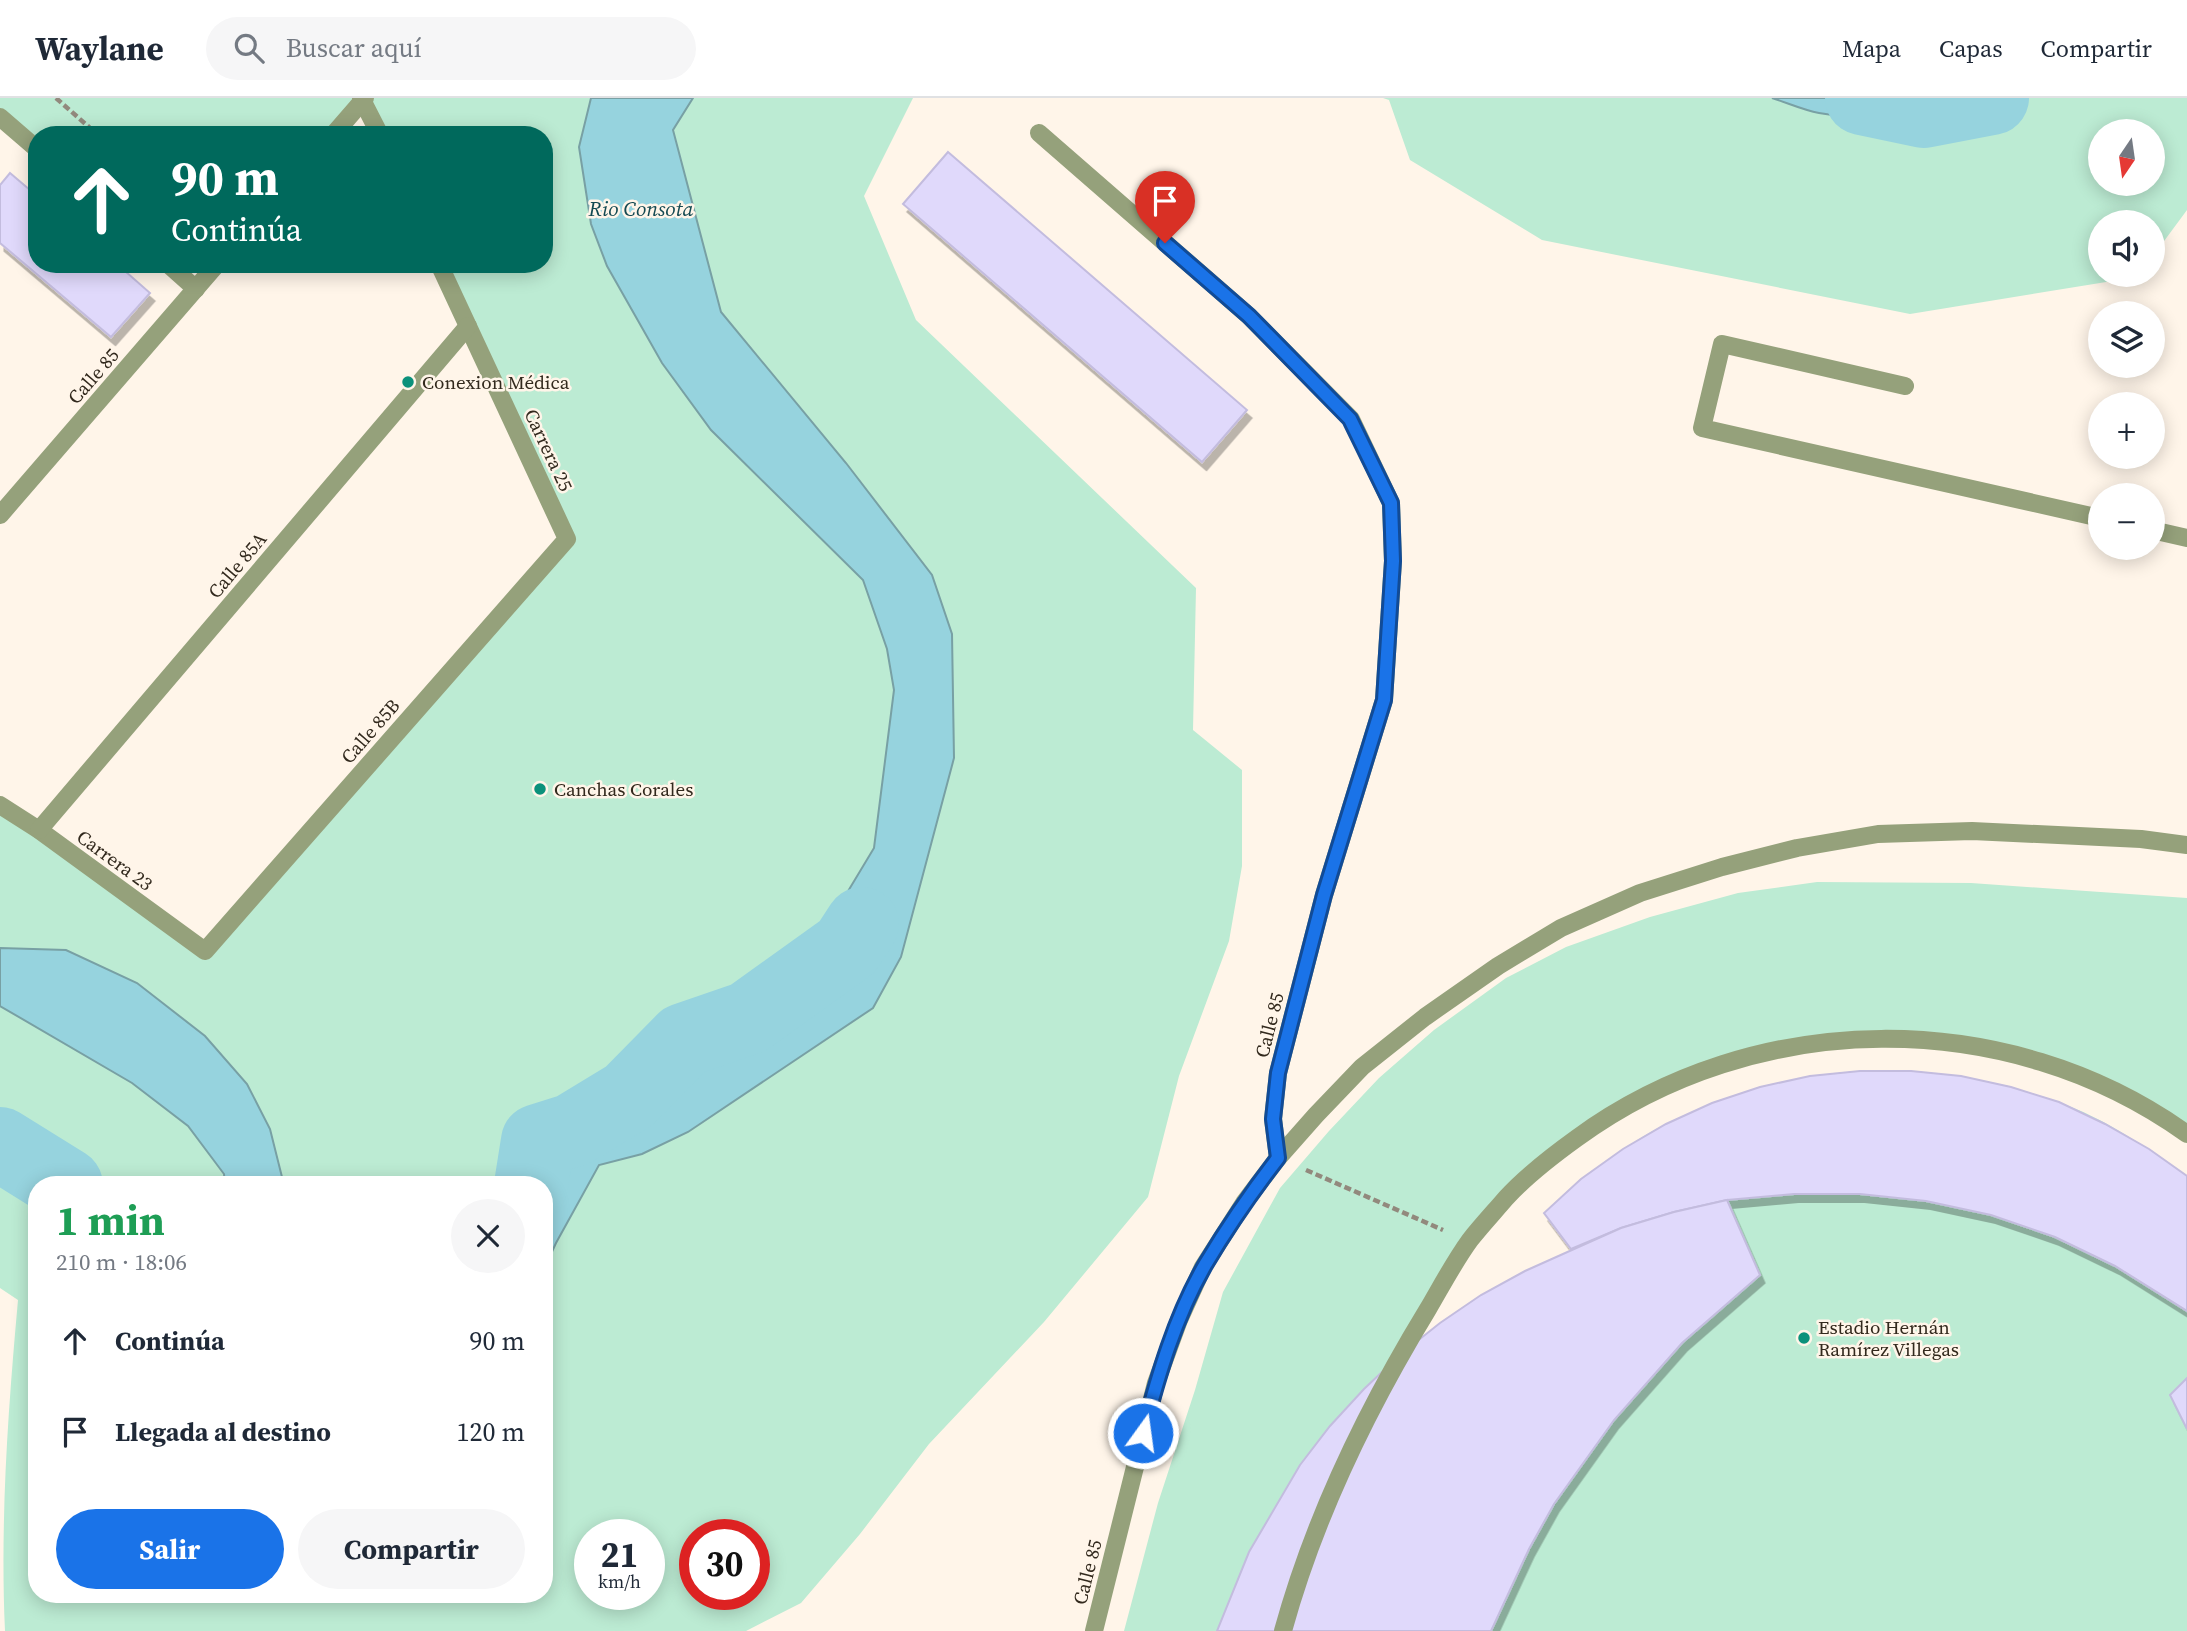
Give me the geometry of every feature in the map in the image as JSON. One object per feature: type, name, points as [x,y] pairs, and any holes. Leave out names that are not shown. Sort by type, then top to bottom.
[{"type":"street","points":[[340,126],[363,99],[376,126]]},
{"type":"street","points":[[3,125],[28,143]]},
{"type":"street","name":"Calle 85","points":[[1039,133],[1249,316],[1350,419],[1391,503],[1393,561],[1384,700],[1324,895],[1278,1073],[1273,1119],[1278,1158],[1244,1203],[1203,1268],[1179,1320],[1156,1383],[1094,1631]]},
{"type":"street","points":[[178,273],[196,289]]},
{"type":"street","name":"Calle 85","points":[[0,515],[210,273]]},
{"type":"street","name":"Carrera 25","points":[[443,273],[567,539]]},
{"type":"street","name":"Calle 85A","points":[[39,830],[468,326]]},
{"type":"street","points":[[1905,386],[1722,344],[1702,428],[2088,515]]},
{"type":"street","points":[[2165,533],[2187,538]]},
{"type":"street","name":"Calle 85B","points":[[205,951],[567,539]]},
{"type":"street","name":"Carrera 23","points":[[0,805],[39,830],[205,951]]},
{"type":"street","points":[[1278,1158],[1362,1067],[1425,1017],[1498,966],[1561,928],[1640,894],[1723,867],[1878,834],[1972,831],[2141,839],[2187,845]]},
{"type":"street","points":[[1283,1631],[1312,1544],[1366,1420],[1400,1355],[1469,1241],[1508,1196],[1552,1156],[1601,1120],[1652,1091],[1707,1068],[1765,1051],[1823,1041],[1883,1037],[1942,1041],[2001,1051],[2059,1067],[2114,1090],[2187,1134]]},
{"type":"path","points":[[56,98],[88,126]]},
{"type":"path","points":[[1278,1158],[1469,1241]]},
{"type":"green space","points":[[0,98],[591,98],[579,147],[711,430],[863,580],[887,649],[894,690],[874,848],[788,991],[573,1130],[538,1141],[504,1164],[501,1176],[282,1176],[270,1129],[247,1084],[205,1036],[137,983],[66,950],[0,948],[0,805],[205,951],[567,539],[443,273],[553,273],[553,126],[376,126],[363,100],[341,126],[28,126],[28,141],[0,117]]},
{"type":"green space","points":[[693,98],[913,98],[864,196],[916,320],[1196,588],[1193,730],[1242,770],[1242,866],[1229,941],[1179,1076],[1148,1197],[1044,1322],[929,1444],[860,1534],[801,1603],[746,1631],[5,1631],[6,1466],[18,1300],[0,1288],[0,1006],[132,1083],[188,1126],[224,1176],[28,1176],[28,1603],[553,1603],[553,1250],[556,1243],[599,1165],[642,1154],[688,1132],[873,1008],[901,957],[954,758],[846,463],[721,312],[673,130]]},
{"type":"green space","points":[[1383,98],[1772,98],[1818,113],[1861,117],[1924,111],[1992,98],[2187,98],[2187,210],[2165,240],[2165,210],[2088,210],[2088,285],[1910,314],[1542,240],[1410,160],[1389,100]]},
{"type":"green space","name":"Estadio Hernán Ramírez Villegas","points":[[1817,882],[1971,883],[2187,898],[2187,1134],[2166,1119],[2001,1051],[1823,1041],[1652,1091],[1508,1196],[1402,1353],[1481,1295],[1571,1250],[1581,1179],[1644,1136],[1699,1109],[1805,1077],[1874,1071],[1936,1074],[1967,1079],[2058,1102],[2109,1125],[2187,1176],[2187,1631],[1124,1631],[1158,1503],[1223,1292],[1280,1188],[1329,1131],[1379,1078],[1434,1030],[1506,978],[1566,947],[1650,917],[1738,893]]},
{"type":"water","name":"Rio Consota","points":[[591,98],[693,98],[673,130],[721,312],[846,463],[932,575],[952,634],[954,758],[901,957],[873,1008],[688,1132],[642,1154],[599,1165],[553,1250],[553,1176],[501,1176],[503,1164],[538,1141],[573,1130],[788,991],[874,848],[894,690],[887,649],[863,580],[711,430],[662,363],[607,266],[591,224],[579,147]]},
{"type":"water","points":[[1772,98],[1992,98],[1884,116],[1841,116],[1819,113]]},
{"type":"water","points":[[0,948],[66,950],[137,983],[205,1036],[247,1084],[270,1129],[282,1176],[224,1176],[188,1126],[132,1083],[0,1006]]},
{"type":"building","points":[[948,152],[1247,410],[1202,462],[903,204]]},
{"type":"building","points":[[10,173],[28,188],[28,267],[0,243],[0,185]]},
{"type":"building","points":[[35,273],[127,273],[150,293],[111,337]]},
{"type":"building","points":[[1860,1071],[1911,1071],[1961,1076],[2011,1087],[2059,1102],[2149,1149],[2187,1176],[2187,1311],[2115,1266],[2055,1237],[1991,1215],[1926,1201],[1860,1194],[1794,1194],[1727,1200],[1621,1228],[1571,1249],[1544,1213],[1581,1179],[1623,1149],[1666,1124],[1712,1103],[1760,1087],[1810,1076]]},
{"type":"building","points":[[1727,1200],[1760,1275],[1682,1343],[1614,1420],[1554,1504],[1529,1549],[1491,1631],[1217,1631],[1249,1552],[1300,1465],[1330,1426],[1401,1354],[1481,1295],[1525,1271],[1621,1228]]},
{"type":"building","points":[[2187,1378],[2187,1429],[2170,1395]]},
{"type":"waterway","points":[[1862,98],[1924,111],[1992,98]]},
{"type":"waterway","points":[[532,1176],[538,1141],[573,1130],[629,1096],[684,1040],[748,1018],[847,947],[862,924]]},
{"type":"waterway","points":[[0,1144],[52,1176]]},
{"type":"place","name":"Conexion Médica","points":[[408,382]]},
{"type":"place","name":"Canchas Corales","points":[[540,789]]},
{"type":"place","name":"Estadio Hernán Ramírez Villegas","points":[[1804,1338]]},
{"type":"route","points":[[1143,1433],[1163,1362],[1203,1268],[1244,1203],[1278,1158],[1273,1119],[1278,1073],[1324,895],[1384,700],[1393,561],[1391,503],[1350,419],[1249,316],[1165,243]]}]
